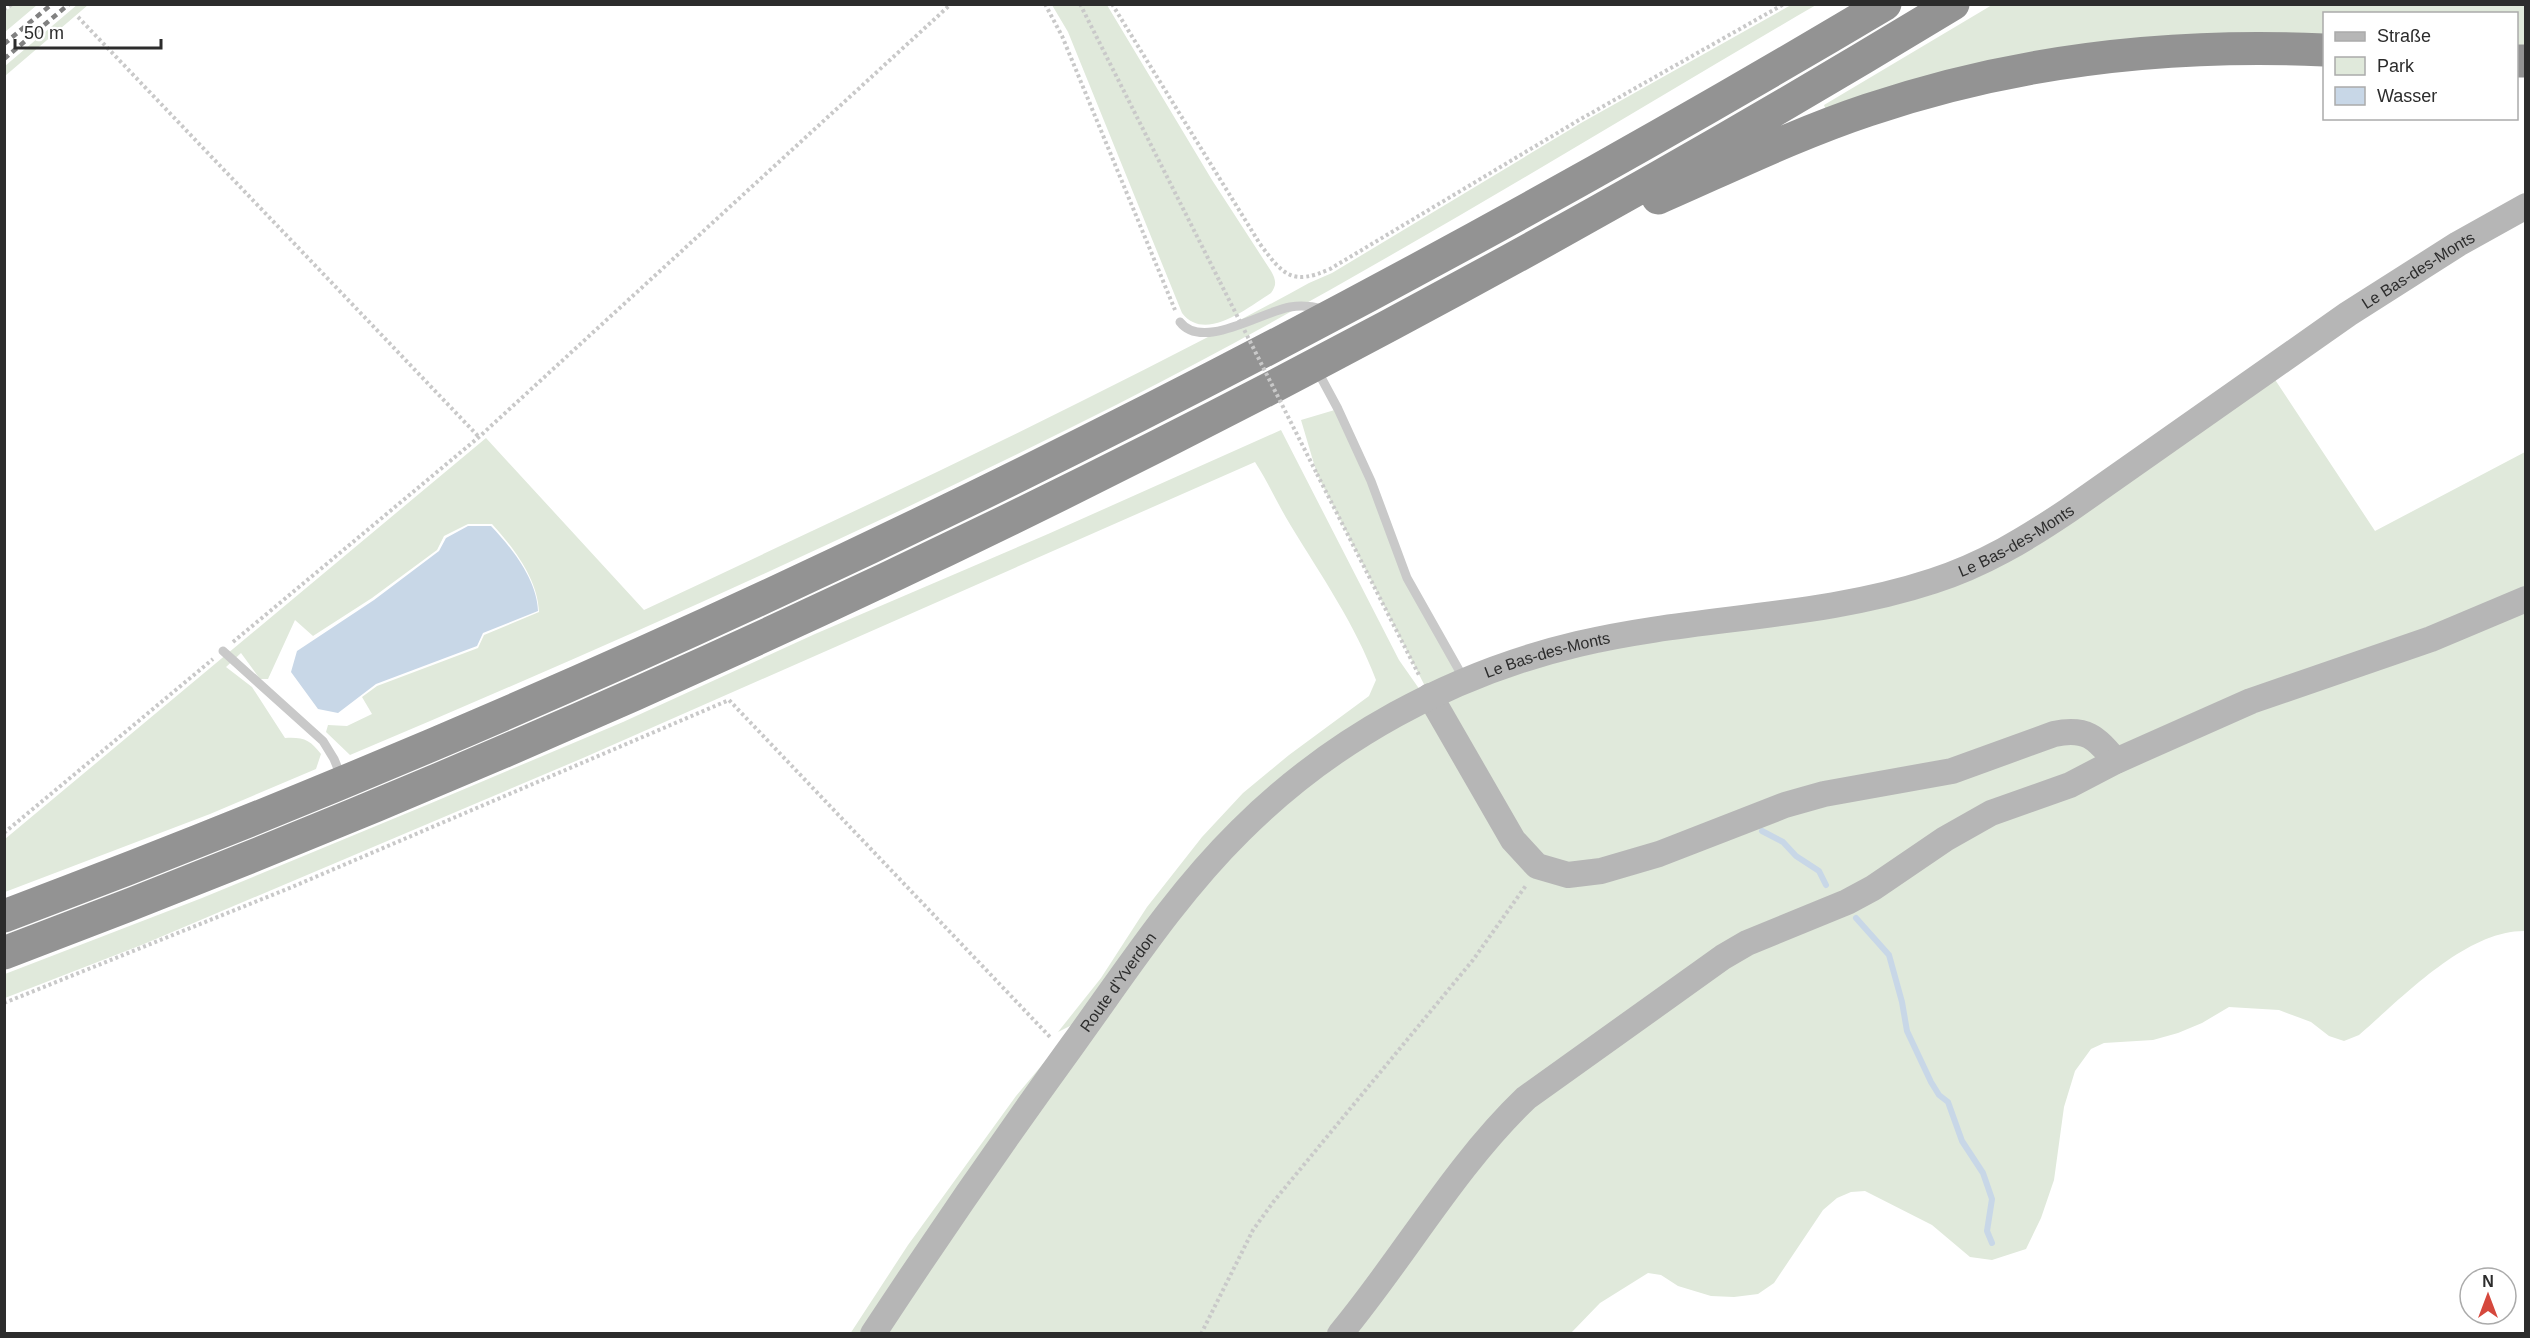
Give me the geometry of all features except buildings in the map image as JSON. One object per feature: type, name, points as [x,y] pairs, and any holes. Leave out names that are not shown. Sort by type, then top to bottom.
[{"type":"highway","points":[[4,916],[343,781],[573,684],[901,533],[1138,417],[1336,314],[1637,149],[1885,4]]},
{"type":"highway","points":[[4,953],[323,828],[676,676],[1001,524],[1315,366],[1716,144],[1953,4]]},
{"type":"highway","points":[[1496,267],[1818,129],[1867,110],[1949,86],[2031,68],[2125,54],[2230,48],[2323,50]]},
{"type":"street","name":"Le Bas-des-Monts","points":[[1430,696],[1548,651],[1660,629],[1802,611],[1873,598],[1936,580],[1985,560],[2032,535],[2069,510],[2348,314],[2451,249],[2526,206]]},
{"type":"street","points":[[1340,1334],[1394,1267],[1497,1125],[1526,1098],[1723,957],[1747,943],[1846,902],[1873,888],[1945,839],[1991,813],[2070,785],[2116,761],[2251,701],[2431,639],[2526,599]]},
{"type":"street","points":[[1430,696],[1513,840],[1537,866],[1568,875],[1601,871],[1659,854],[1785,805],[1834,792],[1952,771],[2061,732],[2087,734],[2097,739],[2116,761]]},
{"type":"street","name":"Route d'Yverdon","points":[[873,1334],[994,1152],[1168,914],[1239,832],[1297,780],[1328,756],[1361,734],[1430,696]]},
{"type":"lane","points":[[1180,322],[1191,332],[1207,333],[1290,306],[1308,305],[1336,314]]},
{"type":"lane","points":[[1315,366],[1338,409],[1371,481],[1407,578],[1465,681]]},
{"type":"lane","points":[[223,651],[323,741],[343,781]]},
{"type":"path","points":[[4,10],[12,4]]},
{"type":"path","points":[[4,833],[478,437],[951,4]]},
{"type":"path","points":[[1045,4],[1062,36],[1180,322]]},
{"type":"path","points":[[1080,4],[1430,696]]},
{"type":"path","points":[[1112,4],[1260,244],[1279,267],[1288,275],[1298,279],[1314,276],[1330,269],[1579,120],[1784,4]]},
{"type":"path","points":[[78,17],[478,437]]},
{"type":"path","points":[[4,1003],[292,887],[729,700],[1066,1054]]},
{"type":"path","points":[[1201,1334],[1253,1230],[1274,1201],[1473,960],[1525,887],[1537,866]]},
{"type":"green space","points":[[78,4],[88,5],[5,76],[5,66]]},
{"type":"green space","points":[[13,5],[37,5],[5,32],[5,12]]},
{"type":"green space","points":[[1052,5],[1107,5],[1212,180],[1271,271],[1275,282],[1271,293],[1238,314],[1214,324],[1202,325],[1191,321],[1182,313],[1068,32]]},
{"type":"green space","points":[[1791,5],[1816,5],[1383,260],[1118,404],[929,497],[737,586],[350,755],[326,732],[328,725],[347,726],[372,714],[362,697],[377,686],[478,648],[484,635],[539,612],[538,600],[529,576],[508,543],[492,524],[468,524],[444,536],[437,550],[372,598],[313,636],[295,620],[268,679],[260,679],[241,653],[226,667],[252,687],[285,738],[306,740],[317,749],[321,754],[316,769],[210,814],[5,892],[5,839],[486,438],[644,610],[1062,411],[1332,273],[1581,123]]},
{"type":"green space","points":[[1992,5],[2525,5],[2525,50],[2518,50],[2518,12],[2323,12],[2323,39],[1827,113],[1824,105]]},
{"type":"green space","points":[[2268,369],[2375,531],[2525,452],[2525,931],[2503,934],[2480,942],[2458,954],[2415,986],[2359,1035],[2344,1041],[2329,1036],[2311,1022],[2279,1010],[2229,1007],[2202,1023],[2178,1033],[2153,1040],[2104,1043],[2091,1049],[2075,1071],[2064,1107],[2054,1180],[2041,1218],[2026,1249],[1992,1260],[1970,1257],[1932,1225],[1865,1191],[1851,1192],[1837,1198],[1823,1210],[1774,1283],[1758,1294],[1734,1297],[1711,1296],[1678,1286],[1661,1275],[1648,1273],[1600,1303],[1571,1333],[876,1334],[1239,832],[1430,696],[1317,474],[1301,420],[1338,409],[1400,562],[1465,681],[1936,580]]},
{"type":"green space","points":[[1281,430],[1399,660],[1420,690],[1295,771],[1074,1024],[1058,1032],[1101,978],[1147,907],[1202,837],[1243,793],[1289,755],[1369,696],[1376,680],[1348,620],[1255,462],[583,758],[144,944],[5,998],[5,974],[202,898],[623,722],[815,634],[1048,534]]},
{"type":"green space","points":[[1047,1059],[868,1333],[850,1334],[908,1245],[1016,1096]]},
{"type":"water","points":[[468,526],[491,526],[507,544],[528,576],[537,599],[538,611],[483,633],[477,646],[376,684],[338,713],[318,709],[291,672],[297,651],[374,600],[439,551],[446,538]]},
{"type":"waterway","points":[[1762,831],[1783,842],[1796,856],[1819,871],[1826,885]]},
{"type":"waterway","points":[[1856,918],[1889,955],[1902,1002],[1907,1031],[1931,1082],[1939,1095],[1948,1102],[1962,1141],[1983,1173],[1992,1199],[1987,1231],[1992,1243]]},
{"type":"railway","points":[[4,44],[52,4]]},
{"type":"railway","points":[[4,59],[69,4]]}]
